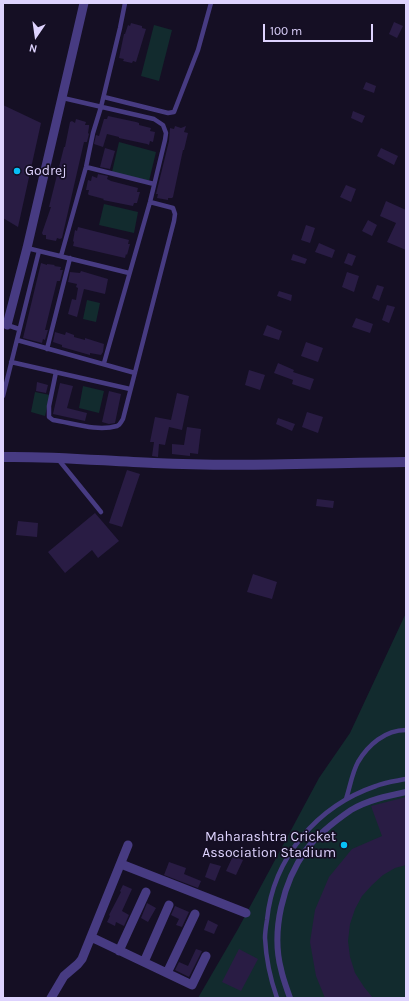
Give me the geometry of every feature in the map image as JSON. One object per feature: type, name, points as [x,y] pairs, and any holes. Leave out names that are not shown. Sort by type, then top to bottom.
[{"type":"street","points":[[7,325],[63,98],[84,3]]},
{"type":"street","points":[[3,457],[57,457],[154,463],[229,465],[406,462]]},
{"type":"street","points":[[290,998],[280,968],[277,937],[281,906],[291,877],[306,850],[327,828],[352,810],[381,797],[406,792]]},
{"type":"street","points":[[51,998],[64,976],[82,959],[92,938],[128,845]]},
{"type":"street","points":[[121,864],[246,913]]},
{"type":"street","points":[[119,951],[146,892]]},
{"type":"street","points":[[144,962],[169,905]]},
{"type":"street","points":[[167,973],[195,914]]},
{"type":"street","points":[[92,938],[192,985],[206,956]]},
{"type":"lane","points":[[61,256],[86,167],[93,133],[104,97],[120,28],[124,3]]},
{"type":"lane","points":[[104,97],[168,113],[174,112],[198,50],[211,3]]},
{"type":"lane","points":[[63,98],[154,119],[163,124],[166,133],[150,202],[104,363]]},
{"type":"lane","points":[[86,167],[154,184]]},
{"type":"lane","points":[[56,372],[49,406],[49,417],[53,420],[100,429],[117,426],[120,424],[123,419],[175,214],[173,208],[150,202]]},
{"type":"lane","points":[[27,248],[129,273]]},
{"type":"lane","points":[[3,396],[39,251]]},
{"type":"lane","points":[[47,349],[70,258]]},
{"type":"lane","points":[[7,325],[19,329]]},
{"type":"lane","points":[[17,340],[104,363],[135,373]]},
{"type":"lane","points":[[11,362],[130,389]]},
{"type":"lane","points":[[57,457],[100,512]]},
{"type":"lane","points":[[346,799],[357,764],[368,748],[383,736],[406,730]]},
{"type":"lane","points":[[277,998],[268,970],[265,937],[268,904],[279,872],[296,843],[319,818],[346,799],[377,785],[406,779]]},
{"type":"green space","points":[[154,25],[172,30],[159,81],[141,76]]},
{"type":"green space","points":[[119,142],[156,152],[149,181],[112,172]]},
{"type":"green space","points":[[104,204],[138,212],[134,233],[99,225]]},
{"type":"green space","points":[[87,300],[100,303],[96,322],[83,319]]},
{"type":"green space","points":[[83,386],[104,391],[99,413],[79,408]]},
{"type":"green space","points":[[35,392],[50,395],[45,416],[31,412]]},
{"type":"green space","name":"Maharashtra Cricket Association Stadium","points":[[406,613],[406,998],[198,998],[238,929],[319,778],[350,733]]},
{"type":"building","points":[[394,22],[403,26],[397,38],[389,34]]},
{"type":"building","points":[[131,23],[142,26],[142,28],[146,29],[136,62],[133,61],[132,63],[123,61],[124,59],[119,58],[124,34],[128,25],[130,26]]},
{"type":"building","points":[[366,82],[376,86],[374,93],[363,89]]},
{"type":"building","name":"Godrej","points":[[3,105],[41,123],[18,227],[3,218]]},
{"type":"building","points":[[353,111],[365,116],[362,123],[351,118]]},
{"type":"building","points":[[108,116],[136,122],[139,123],[139,125],[151,128],[150,131],[155,132],[153,142],[150,141],[149,145],[107,134],[103,147],[94,144],[96,135],[99,136],[104,119],[107,119]]},
{"type":"building","points":[[76,119],[86,122],[85,125],[89,125],[87,142],[84,142],[62,238],[57,238],[56,241],[46,239],[46,235],[43,235],[42,233],[51,207],[49,207],[70,122],[72,121],[75,123]]},
{"type":"building","points":[[175,126],[181,128],[186,126],[184,132],[188,133],[173,197],[168,198],[168,200],[157,198],[158,194],[156,194],[169,141],[170,128],[174,129]]},
{"type":"building","points":[[105,148],[115,151],[110,169],[100,167]]},
{"type":"building","points":[[381,148],[398,156],[394,165],[377,156]]},
{"type":"building","points":[[98,174],[108,176],[107,179],[111,181],[138,188],[137,192],[140,192],[137,203],[134,203],[133,206],[103,200],[104,199],[89,195],[89,190],[86,190],[88,180],[91,181],[92,176],[97,178]]},
{"type":"building","points":[[346,185],[356,189],[351,202],[340,197]]},
{"type":"building","points":[[386,201],[406,210],[406,250],[387,242],[396,223],[380,216]]},
{"type":"building","points":[[368,220],[377,225],[372,236],[362,231]]},
{"type":"building","points":[[306,225],[315,228],[310,243],[301,240]]},
{"type":"building","points":[[78,227],[129,240],[128,244],[130,244],[127,255],[126,254],[125,258],[73,246],[75,230],[77,231]]},
{"type":"building","points":[[319,243],[335,250],[332,258],[315,252]]},
{"type":"building","points":[[348,253],[356,256],[352,266],[344,263]]},
{"type":"building","points":[[293,254],[307,259],[305,264],[291,260]]},
{"type":"building","points":[[41,263],[55,265],[54,266],[61,267],[60,270],[63,270],[60,281],[57,281],[45,330],[48,330],[45,340],[43,339],[42,343],[23,338]]},
{"type":"building","points":[[81,271],[108,279],[105,294],[84,289],[77,317],[68,314],[72,299],[76,300],[78,288],[76,287],[77,284],[68,282],[70,272],[80,273]]},
{"type":"building","points":[[347,272],[359,276],[354,292],[342,287]]},
{"type":"building","points":[[377,285],[384,287],[379,301],[372,298]]},
{"type":"building","points":[[279,291],[292,295],[291,301],[277,296]]},
{"type":"building","points":[[387,305],[395,307],[389,323],[382,320]]},
{"type":"building","points":[[356,318],[373,324],[370,333],[352,327]]},
{"type":"building","points":[[267,325],[282,331],[279,340],[263,335]]},
{"type":"building","points":[[55,332],[65,335],[66,332],[74,335],[74,337],[85,340],[85,338],[104,344],[103,352],[101,355],[90,353],[90,355],[62,347],[62,345],[53,342]]},
{"type":"building","points":[[306,342],[323,348],[318,362],[301,356]]},
{"type":"building","points":[[278,363],[294,370],[293,372],[314,379],[310,390],[292,384],[293,380],[274,373]]},
{"type":"building","points":[[249,370],[265,375],[260,390],[245,385]]},
{"type":"building","points":[[37,382],[48,385],[46,393],[36,391]]},
{"type":"building","points":[[60,383],[73,386],[67,408],[87,413],[85,421],[53,414]]},
{"type":"building","points":[[109,391],[121,394],[115,423],[109,424],[102,422]]},
{"type":"building","points":[[177,393],[189,396],[182,430],[169,427],[165,445],[159,444],[158,457],[152,456],[154,442],[150,442],[155,417],[171,420]]},
{"type":"building","points":[[307,412],[323,417],[318,433],[302,427]]},
{"type":"building","points":[[278,418],[295,424],[292,431],[276,424]]},
{"type":"building","points":[[187,427],[201,429],[198,454],[190,453],[190,456],[172,454],[172,444],[184,445]]},
{"type":"building","points":[[127,470],[140,474],[122,527],[109,523]]},
{"type":"building","points":[[317,499],[334,501],[333,508],[316,506]]},
{"type":"building","points":[[95,513],[119,541],[98,558],[92,550],[65,573],[48,552]]},
{"type":"building","points":[[18,521],[38,523],[37,537],[16,535]]},
{"type":"building","points":[[253,574],[277,582],[272,599],[247,592]]},
{"type":"building","points":[[406,797],[406,865],[395,868],[383,875],[372,885],[362,896],[355,909],[350,924],[348,941],[350,957],[355,973],[373,998],[325,998],[316,976],[310,942],[315,910],[329,877],[352,849],[382,836],[371,806]]},
{"type":"building","points":[[233,856],[243,860],[236,875],[226,871]]},
{"type":"building","points":[[169,862],[186,868],[184,874],[201,881],[198,888],[164,875]]},
{"type":"building","points":[[210,863],[221,866],[215,881],[205,877]]},
{"type":"building","points":[[123,885],[132,889],[122,911],[129,915],[124,926],[116,922],[115,926],[107,922]]},
{"type":"building","points":[[147,903],[156,908],[148,922],[141,918]]},
{"type":"building","points":[[175,906],[189,912],[182,927],[176,925],[179,919],[171,915]]},
{"type":"building","points":[[208,920],[218,925],[214,934],[204,930]]},
{"type":"building","points":[[196,949],[202,951],[189,977],[175,970],[179,962],[188,966]]},
{"type":"building","points":[[239,949],[258,959],[241,991],[222,982]]},
{"type":"place","name":"Godrej","points":[[17,171]]},
{"type":"place","name":"Maharashtra Cricket Association Stadium","points":[[344,845]]}]
